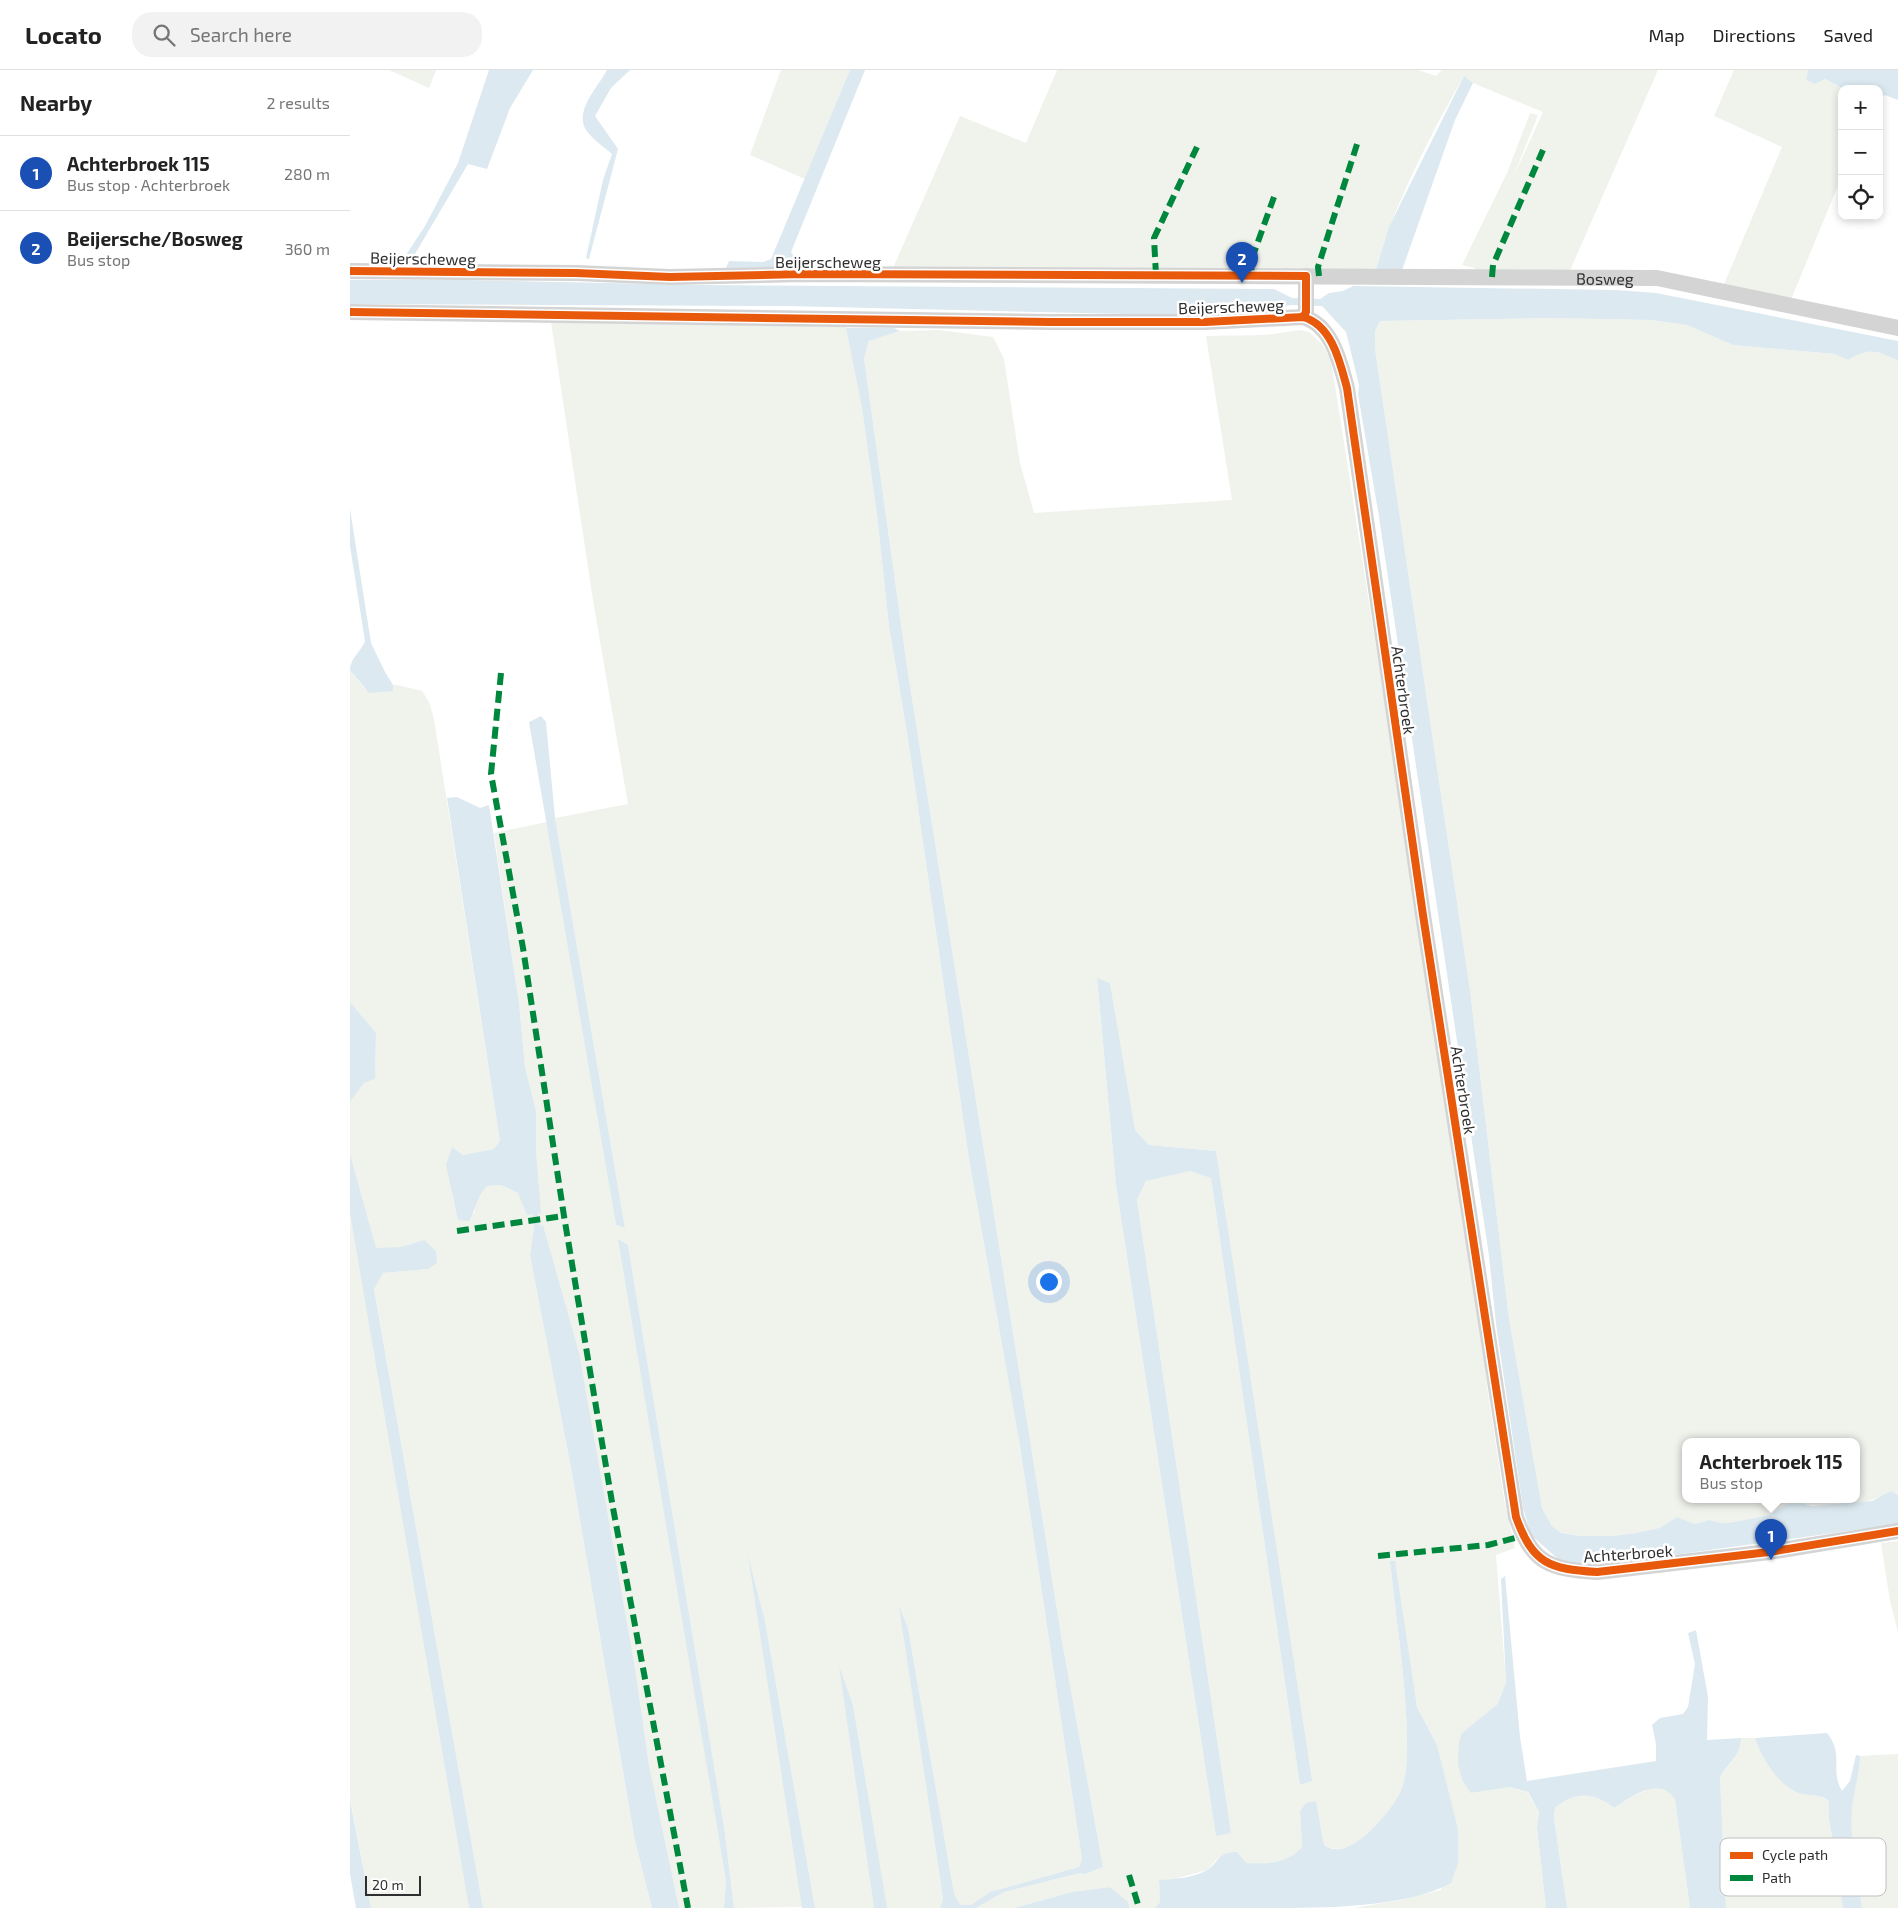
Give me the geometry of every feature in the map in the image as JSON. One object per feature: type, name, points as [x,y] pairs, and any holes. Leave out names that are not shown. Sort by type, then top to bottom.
[{"type":"street","name":"Beijerscheweg","points":[[350,271],[576,273],[670,277],[803,274],[1306,282]]},
{"type":"street","name":"Bosweg","points":[[1306,282],[1656,278],[1898,328]]},
{"type":"street","points":[[1305,315],[1306,282]]},
{"type":"street","name":"Beijerscheweg","points":[[350,312],[1042,322],[1205,322],[1305,315]]},
{"type":"street","name":"Achterbroek","points":[[1305,315],[1320,325],[1330,341],[1342,371],[1346,388],[1423,915],[1516,1517],[1523,1536],[1539,1558],[1549,1564],[1572,1570],[1597,1572],[1769,1552],[1898,1531]]},
{"type":"shaded area","points":[[389,70],[436,70],[429,88]]},
{"type":"shaded area","points":[[489,70],[533,70],[510,108],[487,169],[468,164],[412,259],[404,258],[425,226],[458,163]]},
{"type":"shaded area","points":[[607,70],[630,70],[611,88],[595,116],[618,149],[589,259],[586,258],[603,180],[612,154],[586,130],[583,114],[589,98]]},
{"type":"shaded area","points":[[781,70],[850,70],[805,179],[750,155]]},
{"type":"shaded area","points":[[850,70],[865,70],[791,252],[795,258],[817,264],[819,267],[726,268],[729,261],[763,262],[771,259]]},
{"type":"shaded area","points":[[1057,70],[1418,70],[1436,76],[1442,70],[1658,70],[1568,275],[1473,274],[1475,268],[1462,265],[1507,173],[1530,113],[1538,115],[1512,180],[1543,112],[1473,83],[1464,76],[1402,197],[1382,248],[1375,272],[893,268],[960,116],[1026,143]]},
{"type":"shaded area","points":[[1734,70],[1808,70],[1806,80],[1815,84],[1825,79],[1838,86],[1838,186],[1790,302],[1722,289],[1782,147],[1714,116]]},
{"type":"shaded area","points":[[1808,70],[1898,70],[1898,100],[1883,96],[1883,85],[1838,86],[1825,79],[1815,84],[1806,80]]},
{"type":"shaded area","points":[[1464,76],[1473,83],[1455,120],[1401,273],[1375,272],[1389,227]]},
{"type":"shaded area","points":[[350,280],[459,280],[703,285],[1274,289],[1292,298],[1320,299],[1329,293],[1343,291],[1353,286],[1616,290],[1656,293],[1898,341],[1898,361],[1873,352],[1867,352],[1848,360],[1835,354],[1733,345],[1687,325],[1651,320],[1548,318],[1380,321],[1375,331],[1375,349],[1470,990],[1509,1319],[1542,1508],[1552,1526],[1561,1533],[1580,1536],[1613,1536],[1659,1528],[1677,1517],[1695,1524],[1709,1520],[1722,1523],[1735,1522],[1768,1515],[1786,1503],[1802,1503],[1812,1506],[1860,1503],[1872,1501],[1891,1491],[1898,1495],[1898,1524],[1631,1561],[1575,1563],[1558,1559],[1531,1535],[1523,1508],[1496,1324],[1489,1256],[1379,517],[1358,394],[1359,385],[1346,332],[1322,306],[1292,305],[1211,316],[787,306],[350,304]]},
{"type":"shaded area","points":[[1548,318],[1651,320],[1687,325],[1733,345],[1835,354],[1848,360],[1867,352],[1873,352],[1898,361],[1898,1495],[1891,1491],[1882,1496],[1860,1502],[1860,1438],[1682,1438],[1682,1503],[1786,1503],[1768,1515],[1735,1522],[1722,1523],[1709,1520],[1695,1524],[1677,1517],[1659,1528],[1613,1536],[1580,1536],[1561,1533],[1552,1526],[1542,1508],[1509,1319],[1470,990],[1375,349],[1375,331],[1380,321]]},
{"type":"shaded area","points":[[551,322],[846,327],[862,408],[877,515],[889,626],[908,739],[969,1159],[1020,1446],[1082,1859],[1079,1867],[990,1892],[971,1905],[960,1905],[954,1895],[908,1628],[900,1609],[943,1898],[940,1908],[887,1908],[853,1705],[840,1670],[874,1908],[815,1908],[765,1621],[749,1562],[803,1907],[734,1908],[724,1826],[628,1245],[619,1240],[726,1881],[724,1908],[679,1908],[649,1765],[636,1674],[610,1535],[559,1284],[543,1225],[534,1226],[530,1255],[572,1473],[635,1841],[652,1908],[483,1908],[374,1288],[383,1273],[428,1269],[424,1240],[401,1247],[376,1249],[350,1154],[350,1102],[364,1083],[375,1079],[376,1033],[350,1002],[350,670],[365,689],[393,691],[393,685],[397,685],[422,691],[429,702],[434,719],[500,1141],[494,1149],[463,1155],[452,1147],[451,1187],[454,1204],[474,1214],[478,1195],[487,1186],[501,1185],[518,1193],[536,1152],[536,1111],[525,1067],[519,1003],[494,833],[547,822],[616,1225],[625,1228],[555,818],[628,804],[593,600]]},
{"type":"shaded area","points":[[846,328],[894,328],[900,331],[869,341],[864,358],[907,667],[1062,1641],[1103,1867],[1085,1874],[1080,1873],[1004,1892],[976,1908],[940,1908],[943,1898],[899,1606],[908,1628],[954,1894],[960,1905],[971,1905],[990,1892],[1079,1867],[1082,1859],[1020,1446],[969,1159],[908,739],[889,626],[877,515],[862,408]]},
{"type":"shaded area","points":[[939,330],[993,337],[1004,359],[1020,463],[1034,513],[1232,500],[1206,336],[1266,335],[1300,330],[1309,332],[1322,344],[1331,360],[1480,1310],[1487,1386],[1504,1499],[1515,1548],[1496,1555],[1506,1682],[1499,1704],[1462,1733],[1471,1793],[1510,1787],[1527,1792],[1539,1812],[1537,1828],[1546,1908],[1354,1908],[1401,1900],[1441,1890],[1458,1829],[1437,1745],[1417,1707],[1390,1562],[1404,1689],[1407,1732],[1406,1768],[1402,1788],[1395,1801],[1367,1834],[1344,1848],[1334,1849],[1324,1845],[1316,1801],[1300,1811],[1302,1847],[1290,1857],[1269,1863],[1245,1863],[1237,1852],[1217,1859],[1207,1870],[1174,1879],[1159,1880],[1160,1902],[1155,1908],[1130,1908],[1128,1902],[1110,1887],[1072,1892],[1014,1908],[976,1908],[1004,1892],[1080,1873],[1085,1874],[1103,1867],[1062,1641],[907,667],[864,358],[869,341],[900,331]],"holes":[[[1097,979],[1110,984],[1135,1130],[1149,1145],[1216,1151],[1311,1781],[1300,1785],[1211,1177],[1190,1171],[1146,1181],[1137,1200],[1231,1833],[1216,1835],[1116,1185]]]},
{"type":"shaded area","points":[[350,509],[371,643],[393,685],[393,691],[369,693],[350,670],[354,658],[365,641],[350,546]]},
{"type":"shaded area","points":[[541,716],[546,722],[555,818],[625,1228],[616,1225],[529,722]]},
{"type":"shaded area","points":[[457,797],[480,808],[489,805],[519,1003],[525,1067],[536,1111],[536,1152],[541,1213],[527,1215],[518,1193],[501,1185],[487,1186],[481,1194],[469,1221],[458,1220],[446,1165],[452,1147],[463,1155],[494,1149],[500,1141],[447,798]]},
{"type":"shaded area","points":[[1097,978],[1110,983],[1135,1130],[1149,1145],[1216,1151],[1312,1781],[1300,1785],[1211,1178],[1190,1171],[1146,1181],[1137,1200],[1231,1833],[1216,1836],[1116,1185]]},
{"type":"shaded area","points":[[350,1002],[376,1033],[375,1079],[364,1083],[350,1102]]},
{"type":"shaded area","points":[[350,1154],[376,1248],[401,1247],[424,1240],[436,1251],[437,1263],[428,1269],[383,1273],[374,1289],[483,1908],[469,1908],[350,1213]]},
{"type":"shaded area","points":[[350,1213],[365,1290],[469,1908],[371,1908],[350,1798]]},
{"type":"shaded area","points":[[543,1225],[579,1353],[636,1674],[649,1765],[679,1908],[652,1908],[635,1841],[572,1473],[530,1255],[534,1226]]},
{"type":"shaded area","points":[[618,1239],[628,1245],[724,1826],[734,1908],[724,1908],[726,1881]]},
{"type":"shaded area","points":[[1802,1503],[1857,1503],[1828,1506]]},
{"type":"shaded area","points":[[1898,1541],[1898,1632],[1890,1601],[1881,1543]]},
{"type":"shaded area","points":[[748,1556],[765,1621],[815,1908],[802,1908]]},
{"type":"shaded area","points":[[1390,1561],[1395,1561],[1417,1707],[1437,1745],[1458,1829],[1458,1863],[1451,1883],[1433,1891],[1411,1897],[1363,1905],[1313,1908],[1155,1908],[1160,1902],[1159,1880],[1183,1878],[1202,1873],[1219,1858],[1231,1852],[1237,1852],[1246,1863],[1276,1862],[1296,1853],[1302,1847],[1300,1811],[1306,1803],[1316,1801],[1324,1845],[1329,1848],[1339,1849],[1353,1844],[1367,1834],[1395,1801],[1402,1788],[1405,1775],[1407,1732]]},
{"type":"shaded area","points":[[1505,1576],[1520,1737],[1527,1781],[1656,1761],[1656,1744],[1652,1725],[1660,1718],[1683,1714],[1688,1707],[1695,1664],[1688,1633],[1696,1630],[1708,1697],[1707,1740],[1741,1738],[1739,1750],[1720,1778],[1723,1838],[1720,1838],[1720,1896],[1725,1896],[1726,1908],[1690,1908],[1675,1799],[1669,1792],[1653,1788],[1637,1794],[1614,1808],[1592,1796],[1577,1796],[1562,1802],[1555,1808],[1554,1818],[1567,1908],[1546,1908],[1537,1828],[1539,1812],[1528,1792],[1510,1787],[1471,1793],[1462,1780],[1458,1764],[1459,1742],[1462,1733],[1498,1704],[1506,1682],[1501,1579]]},
{"type":"shaded area","points":[[839,1666],[853,1705],[887,1908],[874,1908]]},
{"type":"shaded area","points":[[1827,1733],[1835,1749],[1838,1783],[1842,1791],[1850,1781],[1856,1755],[1860,1756],[1853,1803],[1852,1838],[1832,1838],[1829,1801],[1820,1796],[1802,1794],[1786,1786],[1767,1763],[1755,1738]]},
{"type":"shaded area","points":[[1741,1738],[1755,1738],[1767,1762],[1787,1785],[1802,1794],[1822,1797],[1829,1801],[1832,1838],[1723,1838],[1720,1778],[1736,1755]]},
{"type":"shaded area","points":[[1898,1754],[1898,1908],[1862,1908],[1860,1896],[1886,1896],[1886,1838],[1852,1838],[1853,1803],[1860,1756]]},
{"type":"shaded area","points":[[1653,1787],[1666,1790],[1675,1798],[1690,1908],[1567,1908],[1554,1818],[1555,1808],[1562,1802],[1577,1796],[1592,1796],[1614,1808]]},
{"type":"shaded area","points":[[350,1798],[371,1908],[356,1908],[350,1874]]},
{"type":"shaded area","points":[[1110,1887],[1128,1902],[1130,1908],[1014,1908],[1072,1892]]},
{"type":"shaded area","points":[[1725,1896],[1841,1896],[1843,1908],[1726,1908]]},
{"type":"shaded area","points":[[1841,1896],[1860,1896],[1862,1908],[1843,1908]]},
{"type":"waterway","points":[[535,1213],[537,1225]]},
{"type":"marked path","points":[[1319,276],[1318,267],[1358,141]]},
{"type":"marked path","points":[[1156,275],[1154,238],[1197,147]]},
{"type":"marked path","points":[[1492,277],[1493,265],[1543,150]]},
{"type":"marked path","points":[[1253,276],[1250,264],[1274,197]]},
{"type":"marked path","points":[[501,673],[491,774],[523,948],[564,1216],[613,1508],[688,1908]]},
{"type":"marked path","points":[[457,1231],[564,1216]]},
{"type":"marked path","points":[[1378,1556],[1488,1545],[1523,1536]]},
{"type":"marked path","points":[[1129,1875],[1139,1908]]},
{"type":"cycle path","points":[[350,271],[576,273],[670,277],[803,274],[1306,276],[1306,312],[1303,317]]},
{"type":"cycle path","points":[[350,312],[1051,322],[1205,322],[1303,317],[1313,321],[1328,336],[1338,356],[1347,388],[1423,915],[1516,1517],[1522,1533],[1536,1554],[1545,1561],[1566,1569],[1597,1572],[1769,1552],[1898,1531]]},
{"type":"place","name":"Beijersche/Bosweg","points":[[1242,283]]},
{"type":"place","name":"Achterbroek 115","points":[[1771,1560]]}]
